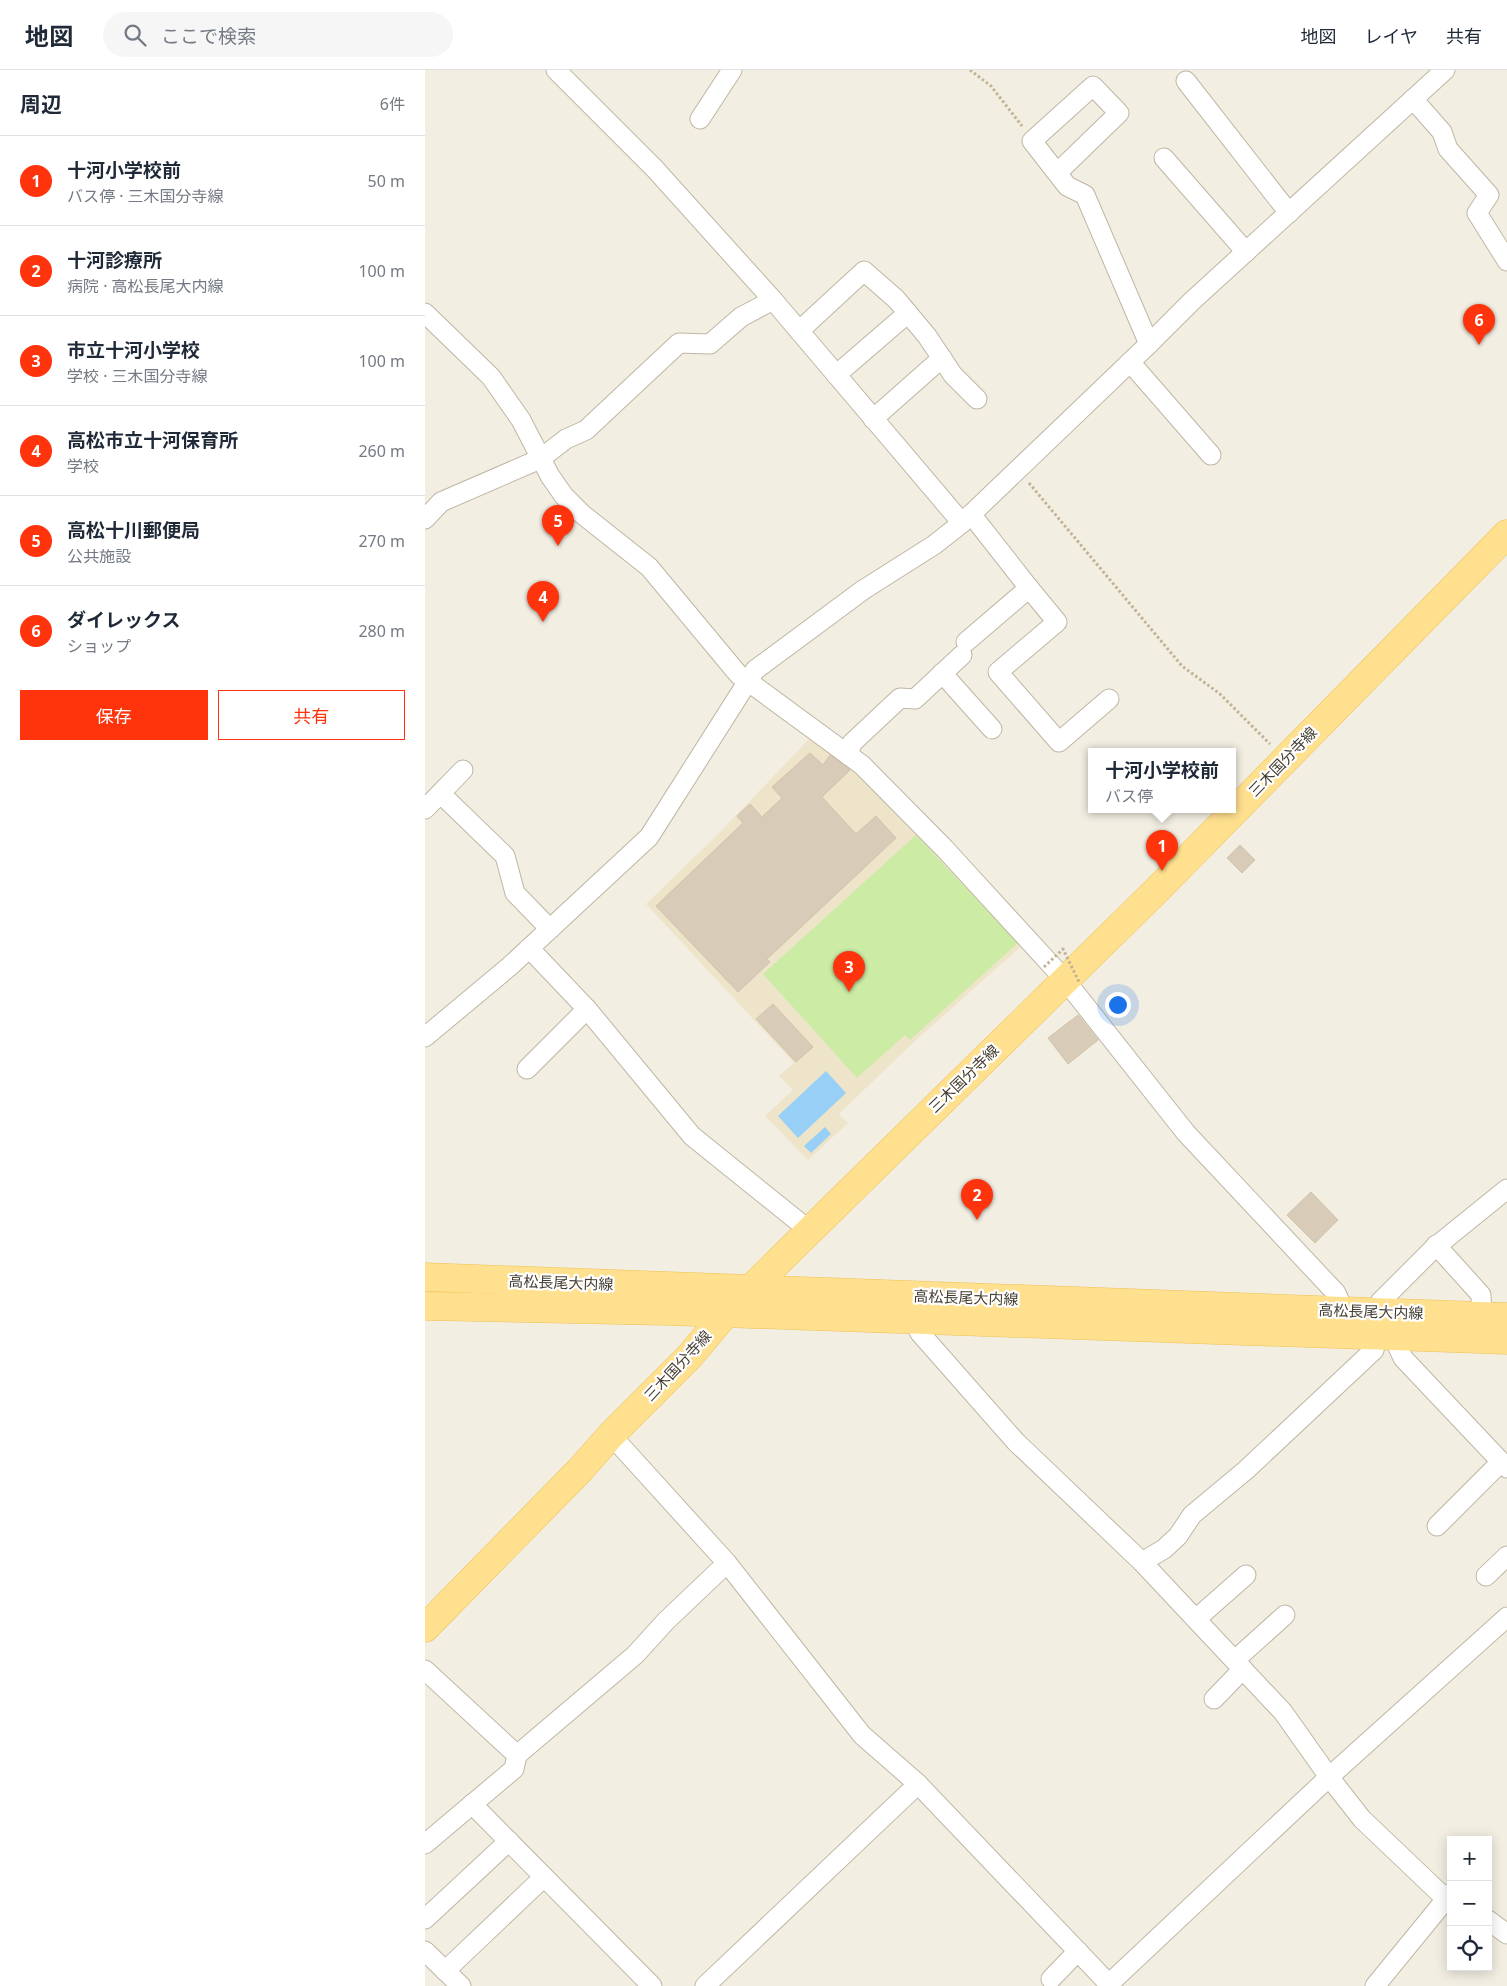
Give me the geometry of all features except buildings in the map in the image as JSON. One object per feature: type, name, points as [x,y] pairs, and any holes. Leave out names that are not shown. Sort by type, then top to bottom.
[{"type":"main road","name":"三木国分寺線","points":[[1236,810],[1507,534]]},
{"type":"main road","name":"三木国分寺線","points":[[425,1628],[689,1357],[726,1313],[1063,976],[1155,892],[1233,813]]},
{"type":"main road","name":"高松長尾大内線","points":[[425,1277],[749,1290],[1386,1324],[1507,1340]]},
{"type":"main road","name":"高松長尾大内線","points":[[425,1306],[726,1313],[913,1320],[1346,1322]]},
{"type":"main road","name":"高松長尾大内線","points":[[1386,1324],[1494,1316]]},
{"type":"street","points":[[556,70],[655,169],[773,300],[873,419],[966,518],[1057,622],[998,672],[1059,742],[1109,699]]},
{"type":"street","points":[[700,119],[732,70]]},
{"type":"street","points":[[425,1037],[529,948],[649,837],[755,670],[863,590],[933,545],[966,518],[1149,344],[1192,300],[1445,70]]},
{"type":"street","points":[[1186,81],[1289,213]]},
{"type":"street","points":[[1057,173],[1119,113],[1093,86],[1032,141],[1067,186],[1085,195],[1149,344]]},
{"type":"street","points":[[1413,99],[1442,132],[1448,149],[1489,195],[1477,213],[1507,261]]},
{"type":"street","points":[[1164,158],[1246,252]]},
{"type":"street","points":[[799,331],[864,271],[896,299],[953,374],[977,398]]},
{"type":"street","points":[[425,519],[441,502],[540,459],[566,439],[586,430],[679,343],[710,344],[741,317],[773,300]]},
{"type":"street","points":[[425,313],[491,377],[521,420],[549,476],[564,496],[582,514],[649,567],[738,674],[863,765],[945,849],[1063,976],[1186,1133],[1336,1293],[1346,1322]]},
{"type":"street","points":[[836,375],[908,313]]},
{"type":"street","points":[[873,419],[942,358]]},
{"type":"street","points":[[1130,362],[1211,455]]},
{"type":"street","points":[[849,755],[852,744],[900,698],[915,700],[964,648],[1029,588]]},
{"type":"street","points":[[942,673],[992,729]]},
{"type":"street","points":[[425,809],[463,770]]},
{"type":"street","points":[[441,794],[505,856],[515,893],[550,929]]},
{"type":"street","points":[[529,948],[587,1009],[692,1136],[810,1231]]},
{"type":"street","points":[[527,1069],[587,1009]]},
{"type":"street","points":[[1437,1526],[1504,1465],[1403,1358],[1386,1324],[1381,1302],[1436,1245],[1507,1188]]},
{"type":"street","points":[[1436,1245],[1481,1295],[1494,1316]]},
{"type":"street","points":[[913,1320],[919,1333],[1016,1442],[1143,1562],[1283,1712],[1329,1777],[1362,1819],[1447,1894]]},
{"type":"street","points":[[1143,1562],[1164,1549],[1177,1536],[1192,1515],[1246,1470],[1355,1369],[1374,1350],[1386,1324]]},
{"type":"street","points":[[611,1435],[727,1563],[862,1735],[918,1784],[1109,1985],[1329,1777],[1507,1617]]},
{"type":"street","points":[[1486,1576],[1507,1556]]},
{"type":"street","points":[[425,1844],[514,1769],[517,1755],[635,1655],[666,1621],[727,1563]]},
{"type":"street","points":[[1196,1619],[1246,1575]]},
{"type":"street","points":[[1214,1699],[1239,1665],[1285,1615]]},
{"type":"street","points":[[425,1670],[517,1755]]},
{"type":"street","points":[[705,1986],[918,1784]]},
{"type":"street","points":[[473,1804],[652,1986]]},
{"type":"street","points":[[425,1919],[509,1841]]},
{"type":"street","points":[[461,1986],[433,1964],[544,1877]]},
{"type":"street","points":[[1375,1986],[1447,1898]]},
{"type":"street","points":[[1492,1923],[1507,1934]]},
{"type":"street","points":[[1051,1979],[1078,1951]]},
{"type":"path","points":[[970,70],[991,86],[1032,141]]},
{"type":"path","points":[[1018,469],[1183,666],[1220,694],[1285,760]]},
{"type":"path","points":[[1063,976],[1063,950],[1063,976]]},
{"type":"shaded area","points":[[813,735],[855,767],[1025,943],[916,1040],[839,1114],[848,1123],[808,1160],[765,1116],[793,1090],[779,1076],[794,1063],[646,904],[719,833]]},
{"type":"green space","points":[[916,835],[1018,943],[910,1040],[905,1035],[857,1078],[763,974]]},
{"type":"water","points":[[826,1071],[846,1093],[798,1138],[778,1116]]},
{"type":"water","points":[[825,1127],[831,1134],[811,1153],[804,1146]]},
{"type":"place","name":"ダイレックス","points":[[1479,345]]},
{"type":"place","name":"高松十川郵便局","points":[[558,546]]},
{"type":"place","name":"高松市立十河保育所","points":[[543,622]]},
{"type":"place","name":"十河小学校前","points":[[1162,871]]},
{"type":"place","name":"市立十河小学校","points":[[849,992]]},
{"type":"place","name":"十河診療所","points":[[977,1220]]}]
